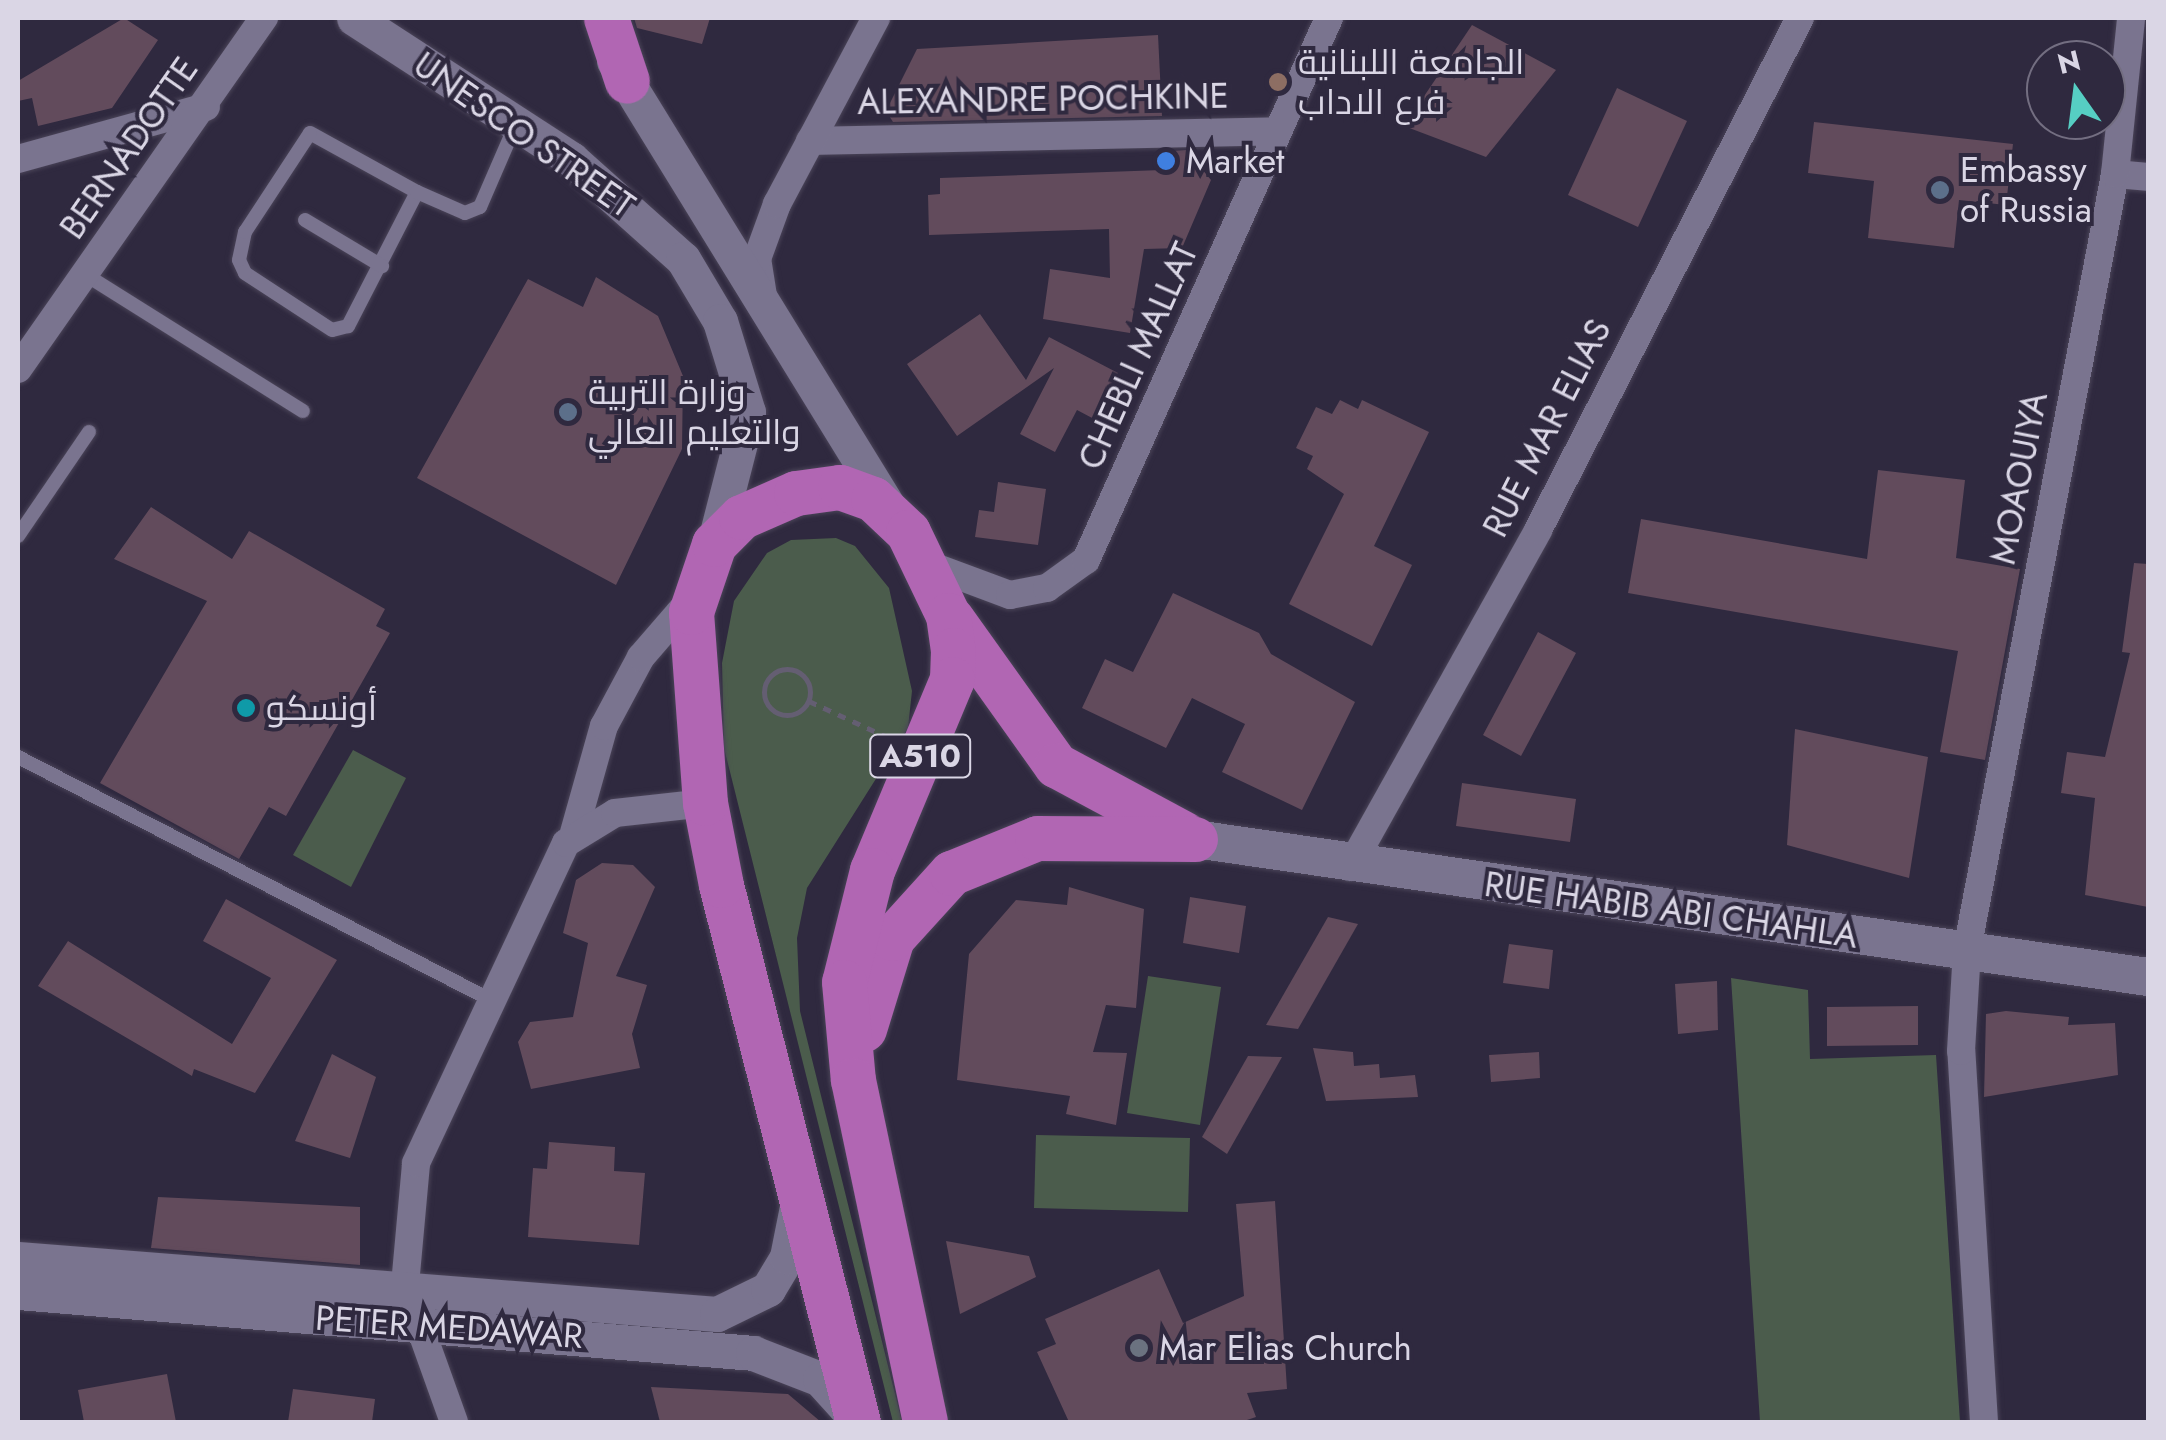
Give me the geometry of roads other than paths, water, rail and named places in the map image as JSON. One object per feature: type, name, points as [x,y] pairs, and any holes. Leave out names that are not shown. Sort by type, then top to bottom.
[{"type":"highway","points":[[606,18],[627,81]]},
{"type":"highway","points":[[858,1422],[740,966],[705,802],[693,597],[714,544],[758,508],[820,488],[860,491],[909,537]]},
{"type":"highway","name":"A510","points":[[909,537],[948,615],[952,678],[872,870],[844,982],[853,1080],[925,1422]]},
{"type":"highway","points":[[948,615],[1056,765],[1194,839]]},
{"type":"highway","points":[[853,1080],[892,938],[950,872],[1037,838],[1194,839]]},
{"type":"main road","name":"RUE HABIB ABI CHAHLA","points":[[1194,839],[1350,867],[2148,977]]},
{"type":"street","name":"BERNADOTTE","points":[[18,369],[206,107],[264,18]]},
{"type":"street","points":[[588,18],[783,344],[909,537]]},
{"type":"street","points":[[783,344],[758,259],[810,141],[876,18]]},
{"type":"street","name":"CHEBLI MALLAT","points":[[909,537],[994,592],[1028,594],[1061,582],[1094,548],[1328,18]]},
{"type":"street","name":"RUE MAR ELIAS","points":[[1350,867],[1538,530],[1800,18]]},
{"type":"street","name":"MOAOUIYA","points":[[1984,1422],[1961,1051],[1966,950],[2115,174],[2131,18]]},
{"type":"street","name":"UNESCO STREET","points":[[376,22],[517,121],[659,233],[720,321],[748,412],[714,544]]},
{"type":"street","points":[[18,159],[206,107]]},
{"type":"street","name":"ALEXANDRE POCHKINE","points":[[810,141],[1278,131]]},
{"type":"street","points":[[2115,174],[2148,176]]},
{"type":"street","points":[[454,1422],[405,1285],[416,1163],[522,934],[573,836],[604,726],[641,658],[693,597]]},
{"type":"street","points":[[573,836],[630,809],[705,802]]},
{"type":"street","name":"PETER MEDAWAR","points":[[18,1258],[728,1312],[757,1302],[778,1274],[800,1192]]},
{"type":"street","points":[[276,1276],[278,1314]]},
{"type":"street","name":"PETER MEDAWAR","points":[[18,1292],[753,1352],[820,1380],[858,1422]]},
{"type":"lane","points":[[417,192],[348,326],[332,330],[244,273],[238,247],[310,133],[417,192],[464,213],[480,207],[517,121]]},
{"type":"lane","points":[[305,220],[382,266]]},
{"type":"lane","points":[[86,274],[303,411]]},
{"type":"lane","points":[[18,536],[89,432]]},
{"type":"lane","points":[[18,757],[491,1000]]},
{"type":"place","name":"الجامعة اللبنانية فرع الاداب","points":[[1278,82]]},
{"type":"place","name":"Market","points":[[1166,161]]},
{"type":"place","name":"Embassy of Russia","points":[[1940,190]]},
{"type":"place","name":"وزارة التربية والتعليم العالي","points":[[568,412]]},
{"type":"place","name":"أونسكو","points":[[246,708]]},
{"type":"place","name":"Mar Elias Church","points":[[1139,1348]]}]
